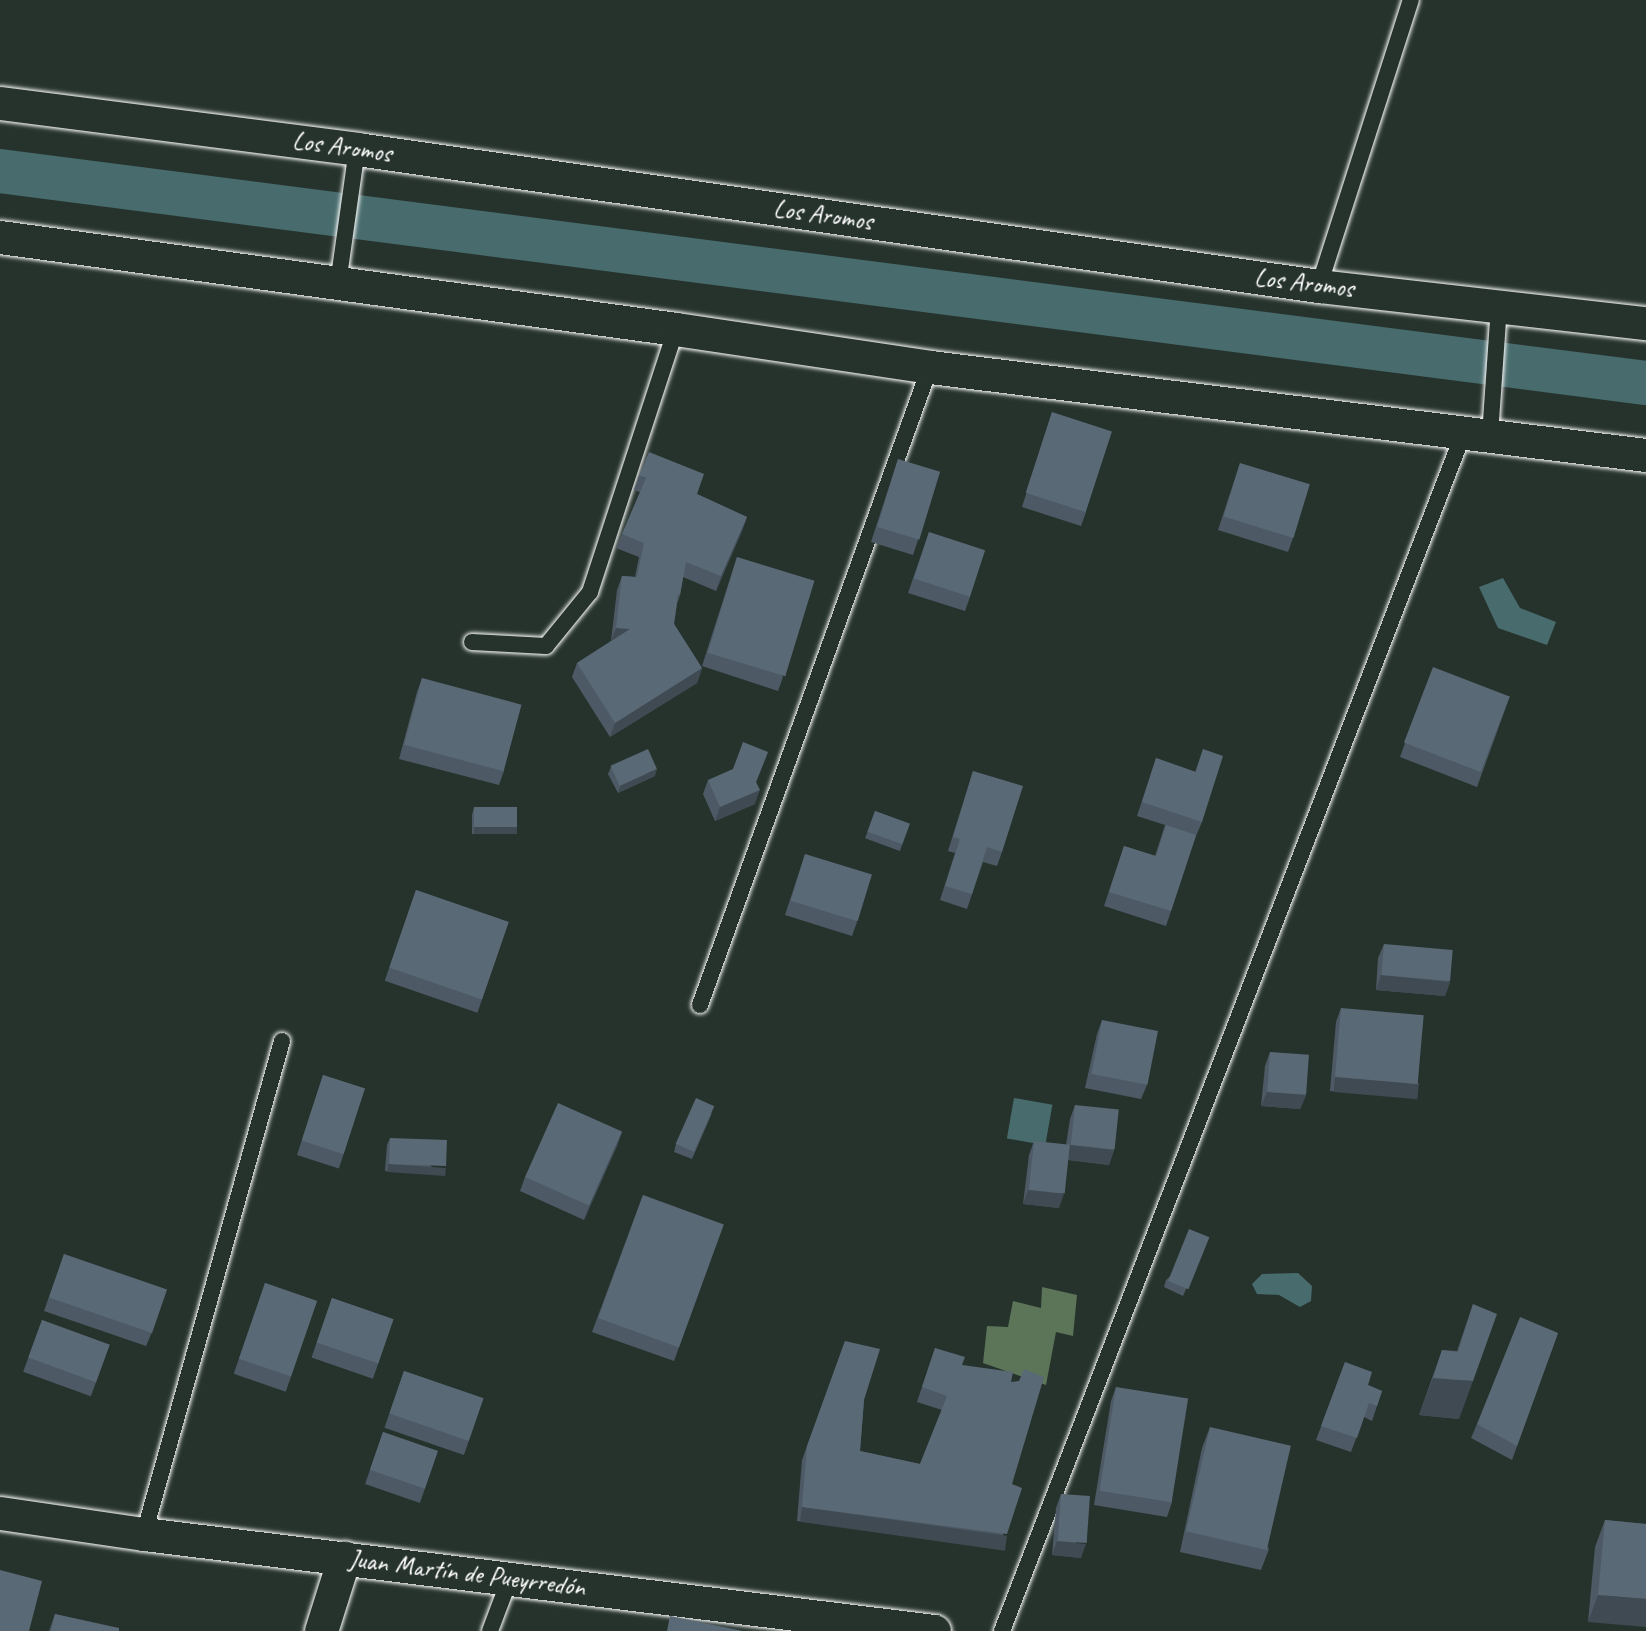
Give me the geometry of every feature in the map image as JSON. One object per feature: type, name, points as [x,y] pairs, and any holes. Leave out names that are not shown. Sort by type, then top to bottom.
[{"type":"street","name":"Los Aromos","points":[[0,103],[357,149],[1319,286],[1646,323]]},
{"type":"street","points":[[0,237],[675,329],[930,367],[1646,455]]},
{"type":"street","name":"Juan Martín de Pueyrredón","points":[[0,1513],[144,1534],[934,1631]]},
{"type":"street","points":[[321,1631],[344,1558]]},
{"type":"lane","points":[[1319,286],[1411,0]]},
{"type":"lane","points":[[338,284],[357,149]]},
{"type":"lane","points":[[1002,1631],[1477,433],[1500,307]]},
{"type":"lane","points":[[472,642],[546,646],[590,592],[675,329]]},
{"type":"lane","points":[[700,1005],[930,367]]},
{"type":"lane","points":[[144,1534],[282,1041]]},
{"type":"lane","points":[[490,1631],[510,1578]]},
{"type":"green space","points":[[1042,1287],[1077,1295],[1073,1336],[1056,1332],[1046,1385],[983,1363],[987,1326],[1008,1327],[1013,1301],[1041,1308]]},
{"type":"water","points":[[1503,578],[1520,608],[1556,622],[1547,645],[1498,628],[1479,587]]},
{"type":"water","points":[[1014,1098],[1052,1105],[1045,1145],[1007,1138]]},
{"type":"water","points":[[1298,1273],[1312,1286],[1311,1301],[1300,1307],[1279,1295],[1257,1294],[1252,1284],[1262,1274]]},
{"type":"building","points":[[1052,412],[1112,431],[1086,512],[1026,493]]},
{"type":"building","points":[[649,452],[704,474],[697,494],[747,517],[721,576],[686,562],[674,624],[702,668],[615,723],[577,663],[630,629],[616,628],[622,576],[637,577],[644,543],[622,534],[646,478],[639,476]]},
{"type":"building","points":[[898,459],[940,472],[919,540],[877,527]]},
{"type":"building","points":[[1240,463],[1310,484],[1293,538],[1224,517]]},
{"type":"building","points":[[929,532],[985,550],[970,597],[914,579]]},
{"type":"building","points":[[737,557],[814,581],[785,676],[708,653]]},
{"type":"building","points":[[1433,667],[1510,696],[1481,772],[1404,743]]},
{"type":"building","points":[[422,678],[521,705],[504,771],[404,745]]},
{"type":"building","points":[[743,742],[768,752],[756,782],[760,790],[720,807],[708,780],[733,769]]},
{"type":"building","points":[[648,749],[657,769],[619,786],[611,766]]},
{"type":"building","points":[[1203,749],[1223,756],[1202,822],[1142,802],[1156,758],[1196,772]]},
{"type":"building","points":[[973,771],[1023,786],[1002,852],[987,847],[972,894],[945,886],[960,839],[953,837]]},
{"type":"building","points":[[474,807],[517,807],[517,827],[474,827]]},
{"type":"building","points":[[875,811],[910,824],[902,844],[867,832]]},
{"type":"building","points":[[1166,825],[1196,835],[1171,911],[1109,892],[1124,846],[1156,856]]},
{"type":"building","points":[[805,854],[872,874],[858,921],[791,901]]},
{"type":"building","points":[[416,890],[509,922],[482,999],[389,968]]},
{"type":"building","points":[[1384,944],[1453,950],[1450,981],[1381,975]]},
{"type":"building","points":[[1341,1008],[1424,1015],[1418,1084],[1335,1077]]},
{"type":"building","points":[[1102,1020],[1158,1031],[1147,1085],[1092,1074]]},
{"type":"building","points":[[1270,1052],[1309,1055],[1306,1095],[1267,1092]]},
{"type":"building","points":[[323,1075],[365,1089],[344,1154],[302,1141]]},
{"type":"building","points":[[696,1098],[714,1106],[694,1152],[676,1144]]},
{"type":"building","points":[[558,1103],[622,1131],[589,1205],[525,1177]]},
{"type":"building","points":[[1075,1105],[1119,1110],[1115,1149],[1071,1145]]},
{"type":"building","points":[[390,1138],[447,1140],[446,1166],[389,1164]]},
{"type":"building","points":[[1034,1141],[1070,1145],[1065,1193],[1029,1190]]},
{"type":"building","points":[[643,1195],[724,1224],[679,1348],[598,1318]]},
{"type":"building","points":[[1189,1229],[1209,1237],[1188,1289],[1168,1281]]},
{"type":"building","points":[[64,1254],[167,1289],[152,1333],[49,1297]]},
{"type":"building","points":[[265,1283],[317,1301],[291,1377],[239,1359]]},
{"type":"building","points":[[332,1298],[393,1319],[378,1364],[317,1342]]},
{"type":"building","points":[[1473,1304],[1497,1314],[1473,1381],[1433,1378],[1442,1350],[1458,1352]]},
{"type":"building","points":[[1520,1317],[1558,1333],[1517,1446],[1477,1424]]},
{"type":"building","points":[[42,1320],[110,1345],[96,1382],[28,1358]]},
{"type":"building","points":[[845,1341],[880,1349],[864,1400],[860,1451],[920,1464],[947,1396],[922,1387],[935,1348],[965,1357],[962,1365],[1013,1372],[1011,1382],[1019,1381],[1024,1369],[1044,1377],[1012,1484],[1022,1488],[1007,1534],[802,1507],[807,1446]]},
{"type":"building","points":[[1345,1362],[1372,1372],[1368,1385],[1382,1391],[1377,1406],[1369,1403],[1357,1438],[1321,1426]]},
{"type":"building","points":[[404,1371],[483,1398],[469,1441],[389,1414]]},
{"type":"building","points":[[1116,1387],[1188,1398],[1172,1502],[1100,1491]]},
{"type":"building","points":[[1210,1427],[1291,1446],[1267,1550],[1186,1531]]},
{"type":"building","points":[[383,1432],[438,1451],[425,1489],[370,1470]]},
{"type":"building","points":[[1061,1494],[1090,1496],[1087,1543],[1058,1541]]},
{"type":"building","points":[[1605,1520],[1646,1524],[1646,1599],[1598,1595]]},
{"type":"building","points":[[0,1570],[42,1581],[29,1631],[0,1631]]},
{"type":"building","points":[[55,1614],[119,1628],[119,1631],[51,1631]]},
{"type":"building","points":[[670,1616],[743,1631],[667,1631]]},
{"type":"waterway","points":[[0,171],[1646,383]]}]
